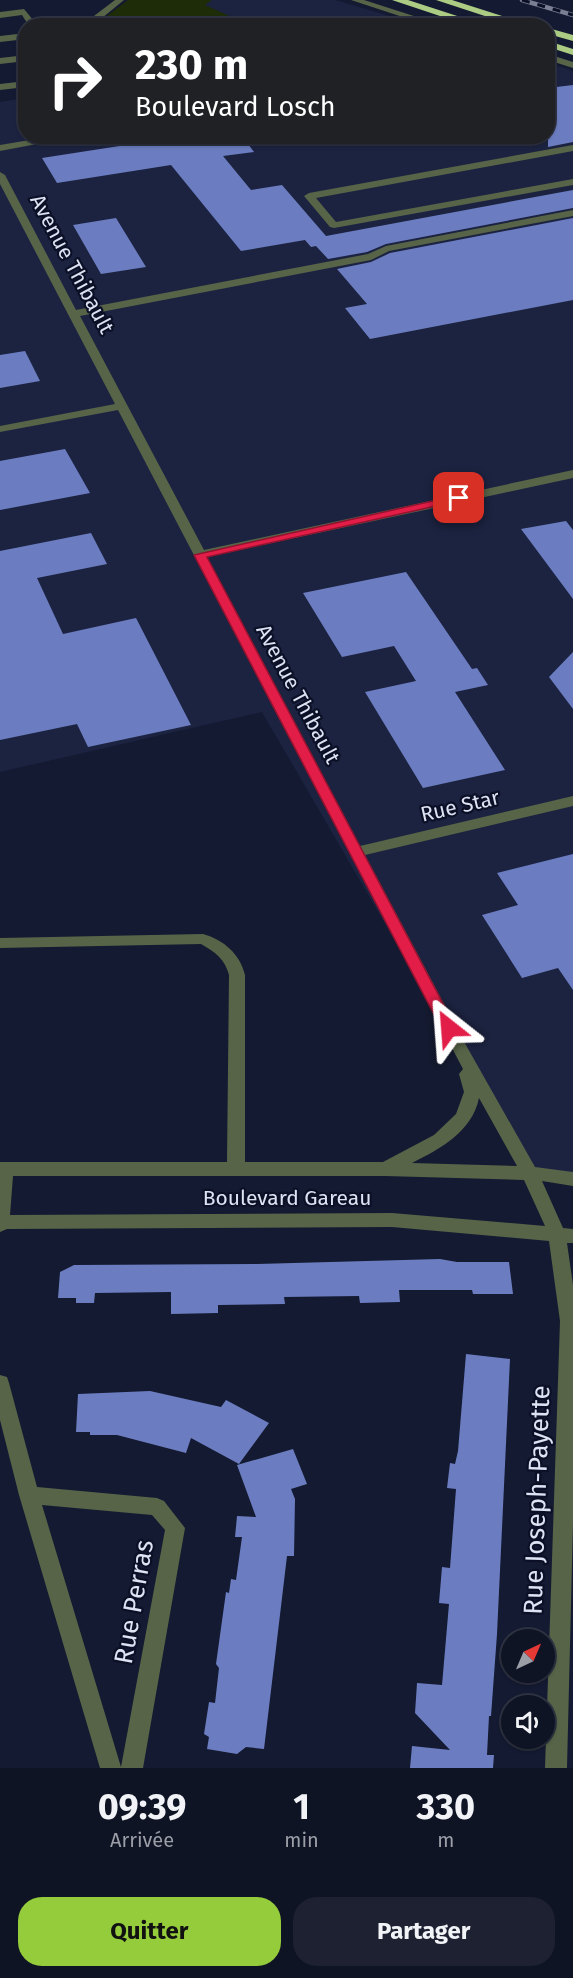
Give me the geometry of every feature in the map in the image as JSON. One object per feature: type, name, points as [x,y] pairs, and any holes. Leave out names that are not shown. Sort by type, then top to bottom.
[{"type":"highway","points":[[397,0],[457,18]]},
{"type":"highway","points":[[441,0],[501,18]]},
{"type":"highway","points":[[555,33],[573,38]]},
{"type":"highway","points":[[555,46],[573,52]]},
{"type":"street","points":[[97,18],[120,0]]},
{"type":"street","points":[[355,0],[415,18]]},
{"type":"street","points":[[0,15],[24,12],[28,18]]},
{"type":"street","points":[[0,39],[18,37]]},
{"type":"street","points":[[0,61],[18,59]]},
{"type":"street","points":[[555,61],[573,65]]},
{"type":"street","points":[[0,87],[18,85]]},
{"type":"street","points":[[0,148],[25,144]]},
{"type":"street","points":[[573,148],[309,196],[334,225],[573,182]]},
{"type":"street","name":"Avenue Thibault","points":[[0,175],[459,1048],[565,1235]]},
{"type":"street","points":[[73,314],[371,257],[386,249],[573,213]]},
{"type":"street","points":[[0,429],[122,406]]},
{"type":"street","points":[[200,555],[573,474]]},
{"type":"street","name":"Rue Star","points":[[356,852],[573,801]]},
{"type":"street","points":[[0,942],[203,939],[226,952],[235,962],[237,975],[236,1169]]},
{"type":"street","points":[[385,1169],[442,1138],[454,1128],[468,1108],[472,1091],[459,1048]]},
{"type":"street","points":[[0,1223],[3,1169]]},
{"type":"street","name":"Boulevard Gareau","points":[[3,1169],[385,1169],[530,1173],[573,1179]]},
{"type":"street","name":"Boulevard Gareau","points":[[0,1223],[392,1220],[565,1235]]},
{"type":"street","name":"Rue Joseph-Payette","points":[[556,1768],[567,1636],[569,1321],[565,1235]]},
{"type":"street","name":"Rue Perras","points":[[0,1383],[29,1495],[111,1768]]},
{"type":"street","name":"Rue Perras","points":[[29,1495],[157,1507],[175,1528],[132,1768]]},
{"type":"shaded area","points":[[212,0],[335,0],[396,18],[234,18],[204,5]]},
{"type":"shaded area","points":[[555,65],[573,71],[573,1175],[527,1168],[262,712],[0,772],[0,102],[18,99],[18,144],[555,144]]},
{"type":"green space","points":[[128,0],[212,0],[205,5],[234,18],[104,18]]},
{"type":"building","points":[[573,85],[573,142],[548,147],[548,144],[555,144],[555,87]]},
{"type":"building","points":[[132,144],[248,144],[254,152],[223,156],[251,190],[282,185],[326,236],[573,190],[573,208],[386,244],[367,252],[328,259],[316,246],[311,247],[305,240],[241,251],[171,165],[57,183],[42,158]]},
{"type":"building","points":[[116,218],[146,267],[101,274],[73,225]]},
{"type":"building","points":[[573,218],[573,300],[370,339],[345,308],[367,304],[337,269],[371,262],[390,253]]},
{"type":"building","points":[[25,351],[40,381],[0,388],[0,355]]},
{"type":"building","points":[[65,449],[90,493],[0,510],[0,461]]},
{"type":"building","points":[[566,521],[573,530],[573,599],[521,529]]},
{"type":"building","points":[[91,533],[107,564],[37,578],[63,634],[136,618],[191,725],[88,747],[77,724],[0,740],[0,551]]},
{"type":"building","points":[[406,572],[472,669],[477,668],[488,685],[455,692],[505,770],[423,788],[365,692],[416,681],[394,646],[342,657],[303,593]]},
{"type":"building","points":[[573,652],[573,709],[549,677]]},
{"type":"building","points":[[573,854],[573,990],[558,968],[522,978],[482,915],[518,905],[497,873]]},
{"type":"building","points":[[440,1259],[457,1262],[509,1262],[513,1294],[473,1294],[472,1290],[399,1290],[400,1302],[360,1303],[359,1296],[284,1297],[285,1304],[218,1305],[218,1313],[171,1314],[171,1292],[95,1293],[94,1303],[76,1303],[76,1298],[58,1298],[60,1272],[74,1265],[257,1264]]},
{"type":"building","points":[[466,1354],[510,1359],[497,1634],[487,1755],[494,1755],[493,1768],[410,1768],[412,1746],[450,1750],[415,1713],[417,1683],[442,1685],[449,1604],[439,1603],[442,1567],[450,1568],[456,1489],[447,1488],[450,1463],[455,1464],[458,1451]]},
{"type":"building","points":[[150,1391],[221,1407],[226,1400],[269,1423],[239,1464],[191,1438],[186,1453],[117,1435],[90,1435],[90,1432],[76,1432],[78,1394]]},
{"type":"building","points":[[293,1449],[307,1484],[291,1489],[295,1499],[294,1556],[287,1556],[264,1749],[246,1747],[237,1754],[207,1749],[209,1737],[204,1734],[209,1702],[215,1703],[219,1668],[216,1664],[226,1592],[229,1593],[231,1579],[236,1580],[242,1537],[235,1537],[237,1516],[256,1517],[237,1465]]},
{"type":"railway","points":[[522,0],[573,15]]},
{"type":"route","points":[[449,1028],[200,555],[299,531],[459,498]]}]
